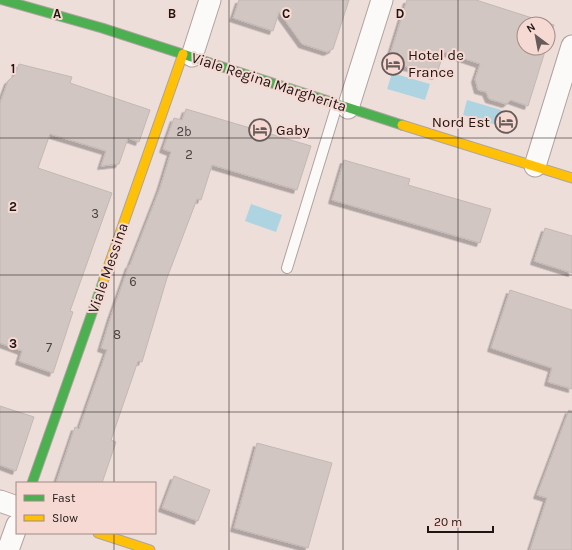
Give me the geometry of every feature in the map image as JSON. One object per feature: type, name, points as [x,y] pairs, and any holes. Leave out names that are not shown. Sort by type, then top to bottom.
[{"type":"street","name":"Viale Regina Margherita","points":[[3,0],[102,28],[188,55],[342,107],[572,178]]},
{"type":"street","name":"Viale Messina","points":[[32,482],[188,55],[210,0]]},
{"type":"street","points":[[342,107],[382,0]]},
{"type":"street","points":[[535,166],[572,46]]},
{"type":"street","points":[[0,501],[16,507]]},
{"type":"street","points":[[8,550],[16,529]]},
{"type":"street","points":[[101,534],[150,550]]},
{"type":"lane","points":[[287,268],[342,107]]},
{"type":"water","points":[[392,73],[430,84],[425,100],[387,89]]},
{"type":"water","points":[[467,100],[501,110],[497,125],[463,115]]},
{"type":"water","points":[[251,204],[282,215],[276,232],[245,221]]},
{"type":"building","points":[[239,0],[349,0],[333,49],[327,52],[302,44],[279,12],[273,31],[233,18]]},
{"type":"building","points":[[407,0],[476,0],[526,16],[516,16],[516,56],[544,56],[528,106],[511,100],[506,104],[489,99],[486,92],[478,90],[475,79],[480,64],[444,52],[436,76],[388,61]]},
{"type":"building","points":[[19,64],[72,77],[70,83],[150,110],[139,142],[128,138],[119,164],[101,166],[106,151],[50,134],[38,168],[112,193],[70,311],[73,312],[53,373],[19,361],[22,351],[0,343],[0,103],[8,81],[15,75]]},
{"type":"building","points":[[186,109],[311,146],[297,190],[212,165],[201,200],[197,199],[167,278],[142,362],[138,361],[111,440],[116,442],[102,482],[56,482],[75,427],[79,429],[107,350],[101,348],[111,316],[129,265],[160,188],[171,152],[163,149],[174,118],[182,120]]},
{"type":"building","points":[[344,160],[410,179],[408,185],[491,209],[480,243],[332,200]]},
{"type":"building","points":[[545,228],[572,236],[572,273],[534,261]]},
{"type":"building","points":[[510,290],[572,310],[572,389],[548,382],[552,368],[491,348]]},
{"type":"building","points":[[0,406],[34,417],[16,471],[0,465]]},
{"type":"building","points":[[569,410],[572,411],[572,550],[530,550],[547,498],[537,495]]},
{"type":"building","points":[[257,443],[332,463],[308,548],[234,528]]},
{"type":"building","points":[[174,476],[210,490],[198,521],[162,508]]},
{"type":"traffic: fast","points":[[3,0],[102,28],[402,125]]},
{"type":"traffic: fast","points":[[32,482],[104,279]]},
{"type":"traffic: slow","points":[[104,279],[183,54]]},
{"type":"traffic: slow","points":[[402,125],[572,178]]},
{"type":"traffic: slow","points":[[101,534],[150,550]]},
{"type":"place","name":"Hotel de France","points":[[393,64]]},
{"type":"place","name":"Nord Est","points":[[506,122]]},
{"type":"place","name":"Gaby","points":[[260,130]]}]
